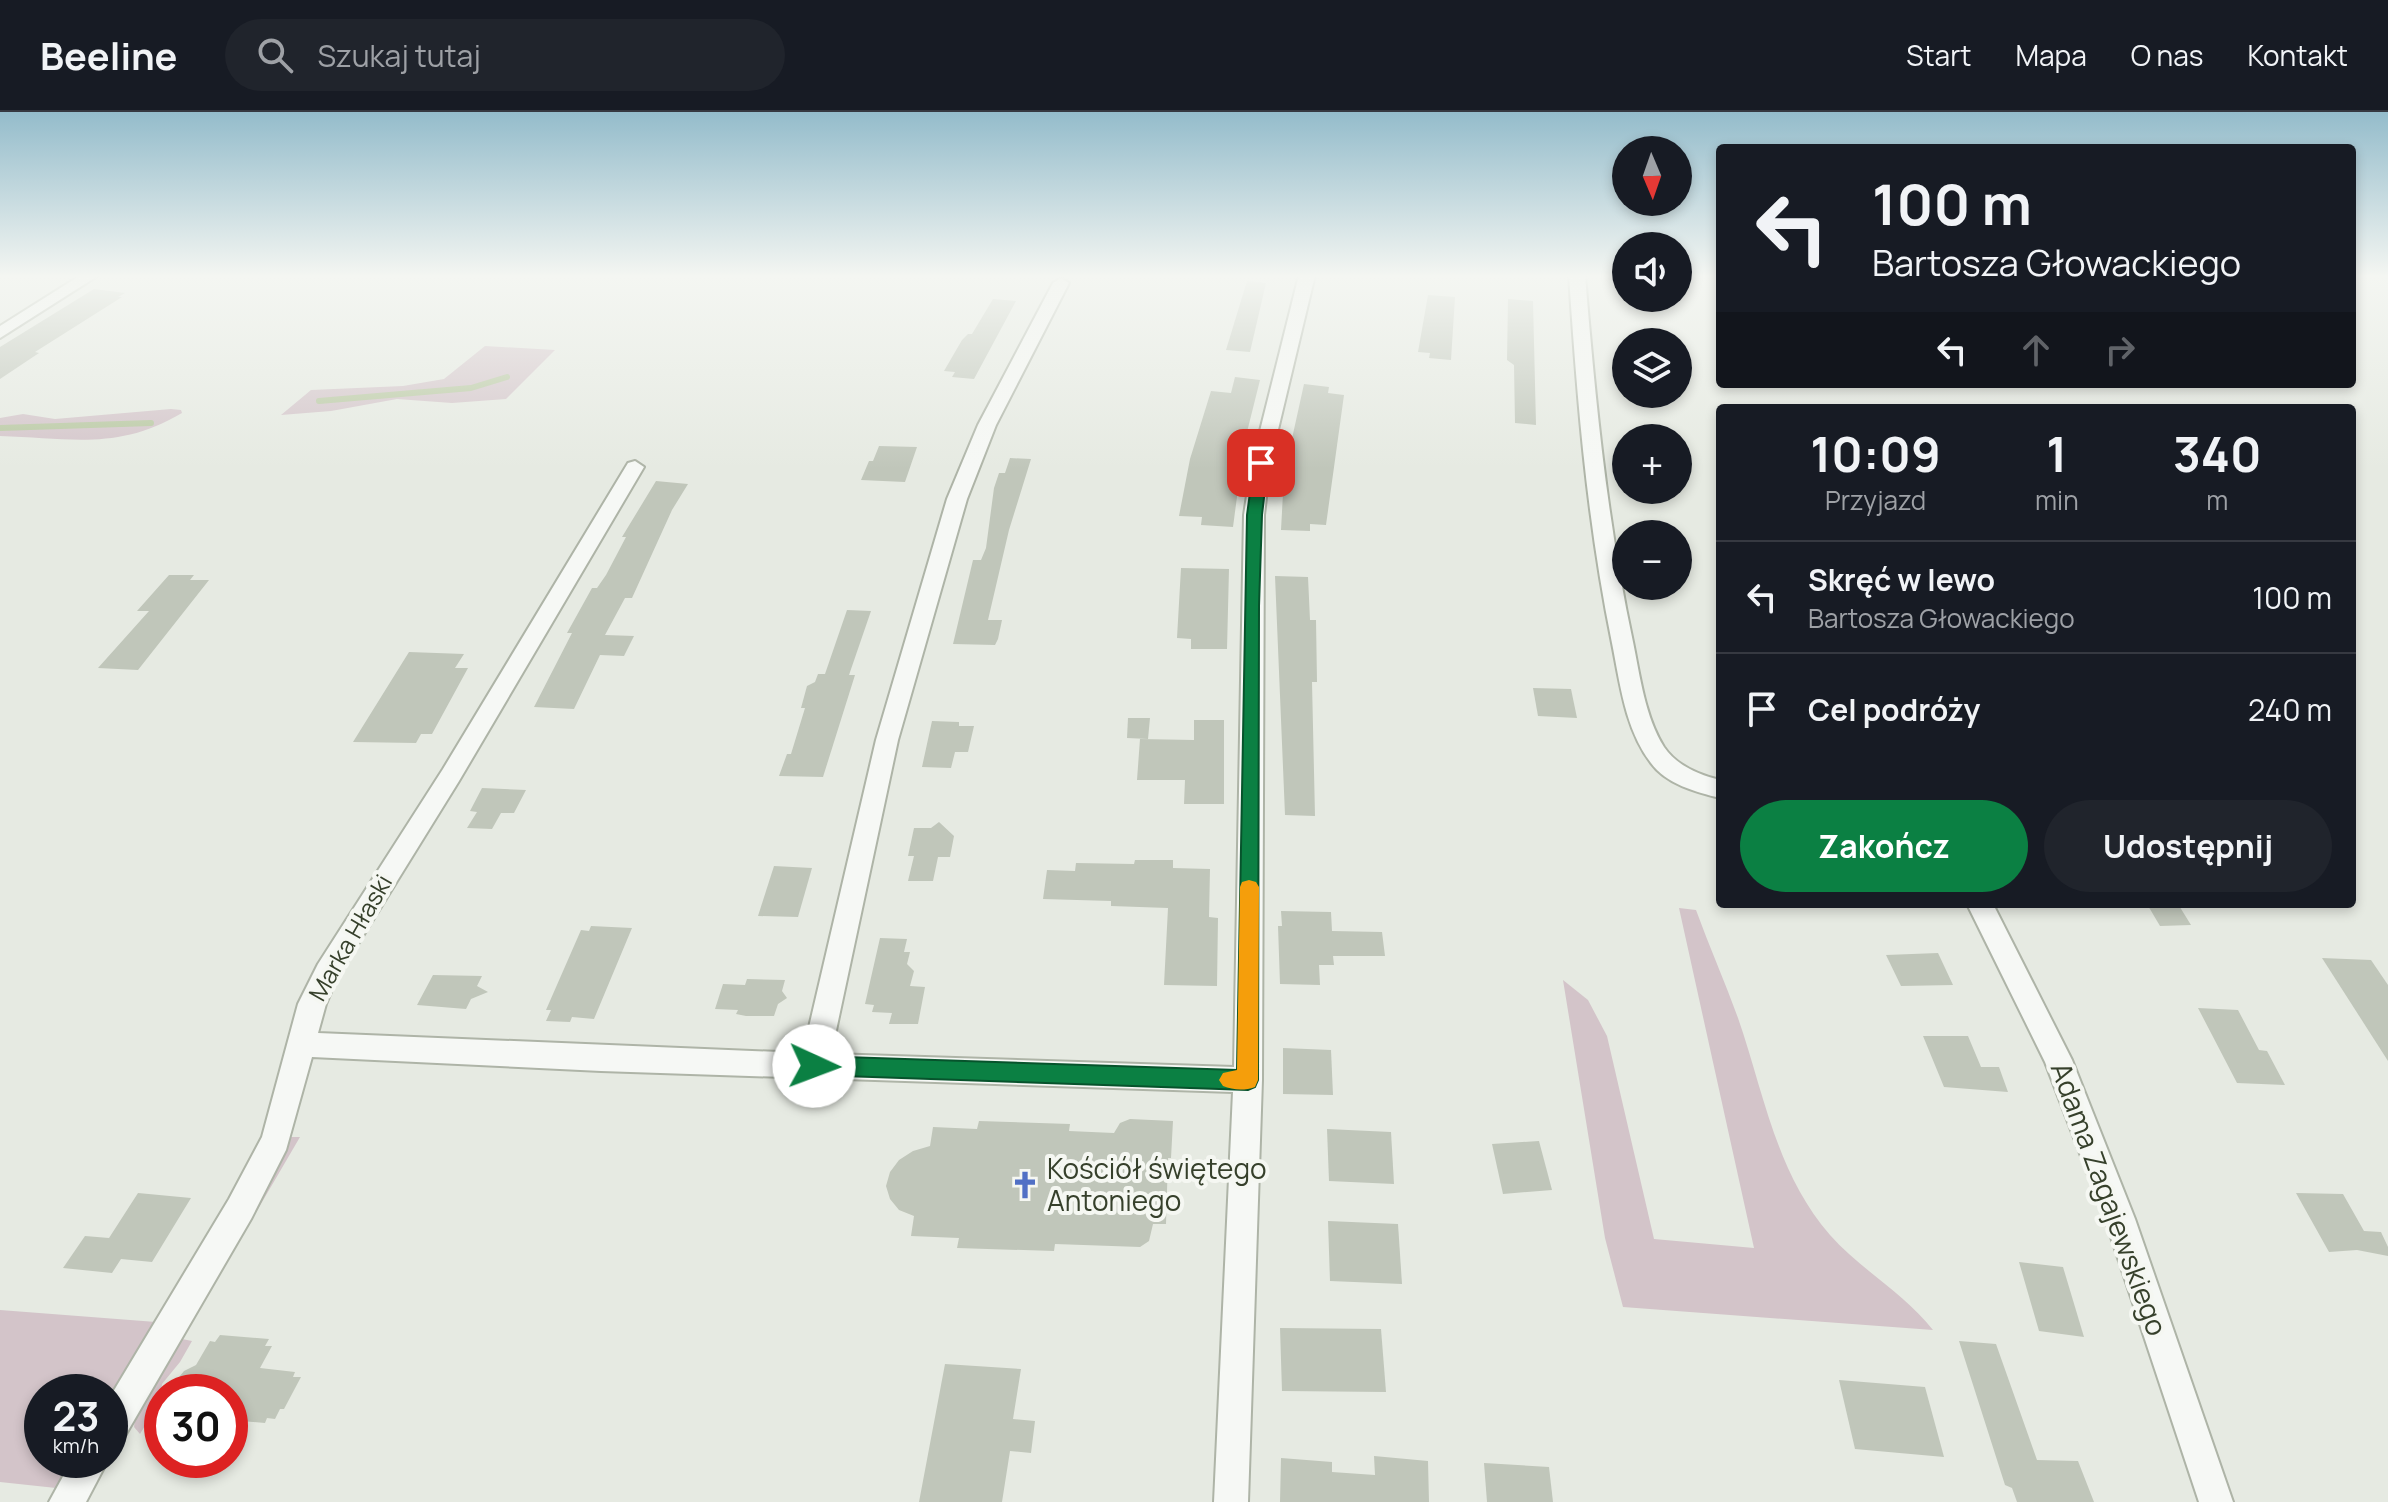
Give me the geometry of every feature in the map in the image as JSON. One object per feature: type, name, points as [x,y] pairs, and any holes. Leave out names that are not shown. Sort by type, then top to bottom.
[{"type":"street","points":[[814,1066],[887,740],[957,499],[987,425],[1031,340]]},
{"type":"street","points":[[1231,1502],[1248,1080],[1254,515],[1261,463],[1291,340]]},
{"type":"street","points":[[1582,340],[1589,445],[1601,534],[1640,719],[1658,757],[1698,785],[1716,788]]},
{"type":"street","name":"Marka Hłaski","points":[[128,1399],[240,1209],[276,1140],[312,1004],[327,972],[451,775],[635,467]]},
{"type":"street","name":"Adama Zagajewskiego","points":[[1982,908],[2058,1060],[2120,1219],[2216,1502]]},
{"type":"street","points":[[301,1044],[814,1066],[1248,1080]]},
{"type":"street","points":[[66,1502],[80,1478]]},
{"type":"shaded area","points":[[485,346],[555,350],[506,399],[452,403],[397,399],[331,411],[281,415],[311,390],[403,386],[444,379]]},
{"type":"shaded area","points":[[181,410],[182,413],[159,425],[115,438],[71,440],[0,436],[0,418],[23,414],[55,419]]},
{"type":"shaded area","points":[[1679,908],[1696,910],[1738,1018],[1764,1103],[1796,1185],[1812,1211],[1842,1248],[1909,1304],[1933,1330],[1623,1307],[1605,1238],[1563,980],[1588,1000],[1607,1036],[1654,1239],[1754,1248]]},
{"type":"shaded area","points":[[290,1137],[300,1137],[182,1339],[192,1341],[180,1362],[170,1374],[156,1374],[283,1155]]},
{"type":"shaded area","points":[[0,1310],[156,1322],[125,1374],[24,1374],[24,1478],[62,1478],[56,1488],[0,1482]]},
{"type":"shaded area","points":[[144,1394],[144,1427],[140,1434],[134,1427],[135,1418],[130,1418]]},
{"type":"building","points":[[12,340],[54,340],[0,379],[0,347]]},
{"type":"building","points":[[962,340],[995,340],[974,379],[952,377],[955,372],[944,371]]},
{"type":"building","points":[[1229,340],[1253,340],[1250,352],[1226,350]]},
{"type":"building","points":[[1420,340],[1452,340],[1451,360],[1429,358],[1430,353],[1418,352]]},
{"type":"building","points":[[1507,340],[1534,340],[1536,425],[1515,423],[1514,365],[1507,360]]},
{"type":"building","points":[[1235,377],[1260,380],[1244,444],[1233,527],[1201,525],[1202,517],[1179,516],[1190,459],[1211,391],[1231,393]]},
{"type":"building","points":[[1304,384],[1329,387],[1328,393],[1344,395],[1326,525],[1310,524],[1310,531],[1281,530],[1284,475]]},
{"type":"building","points":[[879,446],[917,447],[905,482],[861,480]]},
{"type":"building","points":[[1010,458],[1031,459],[1009,530],[988,620],[1002,620],[998,639],[995,645],[953,644],[973,560],[981,560],[986,548],[994,488],[999,473],[1005,473]]},
{"type":"building","points":[[656,481],[688,484],[672,510],[632,598],[625,598],[605,635],[634,636],[624,656],[600,655],[574,709],[534,707],[572,633],[567,633],[592,588],[597,588],[606,575],[626,537],[622,537]]},
{"type":"building","points":[[1181,568],[1229,569],[1227,649],[1191,649],[1191,639],[1177,638]]},
{"type":"building","points":[[169,575],[194,575],[190,580],[209,580],[138,670],[98,668],[149,611],[137,611]]},
{"type":"building","points":[[1275,576],[1308,577],[1310,620],[1316,620],[1317,682],[1312,682],[1315,816],[1285,815]]},
{"type":"building","points":[[847,610],[871,611],[849,675],[855,675],[823,777],[779,776],[787,754],[791,754],[805,708],[801,708],[807,686],[815,682],[818,674],[825,674]]},
{"type":"building","points":[[409,652],[464,654],[455,668],[468,668],[432,734],[421,734],[416,743],[353,742]]},
{"type":"building","points":[[1533,688],[1571,689],[1577,718],[1538,716]]},
{"type":"building","points":[[1128,718],[1150,718],[1148,739],[1127,738]]},
{"type":"building","points":[[1194,720],[1224,720],[1224,804],[1184,804],[1185,780],[1137,780],[1140,739],[1194,740]]},
{"type":"building","points":[[932,721],[974,726],[968,752],[955,752],[951,768],[922,767]]},
{"type":"building","points":[[482,788],[526,790],[514,813],[501,813],[492,829],[467,828],[477,812],[470,811]]},
{"type":"building","points":[[939,822],[954,836],[950,857],[938,857],[933,881],[908,881],[914,856],[908,856],[914,828],[931,828]]},
{"type":"building","points":[[1135,860],[1173,860],[1173,868],[1210,869],[1209,917],[1218,918],[1217,986],[1164,985],[1168,908],[1111,906],[1111,901],[1043,899],[1047,870],[1075,871],[1076,863],[1134,864]]},
{"type":"building","points":[[774,866],[812,868],[798,917],[758,916]]},
{"type":"building","points":[[2149,908],[2180,908],[2191,925],[2160,926]]},
{"type":"building","points":[[1281,911],[1331,912],[1332,931],[1382,932],[1385,956],[1333,956],[1334,965],[1319,965],[1320,985],[1280,984],[1278,926],[1282,926]]},
{"type":"building","points":[[591,926],[632,928],[594,1019],[572,1017],[570,1022],[546,1021],[551,1010],[546,1010],[581,930],[589,931]]},
{"type":"building","points":[[880,938],[907,939],[904,952],[910,952],[907,964],[914,971],[910,986],[925,987],[918,1024],[889,1024],[892,1013],[872,1012],[874,1005],[865,1004]]},
{"type":"building","points":[[1938,953],[1953,985],[1901,986],[1886,955]]},
{"type":"building","points":[[2322,958],[2371,960],[2388,985],[2388,1061]]},
{"type":"building","points":[[433,975],[482,976],[477,986],[488,992],[471,999],[466,1009],[417,1005]]},
{"type":"building","points":[[747,979],[785,980],[782,991],[787,998],[778,1004],[774,1016],[746,1016],[736,1014],[738,1010],[715,1009],[723,984],[745,985]]},
{"type":"building","points":[[2198,1008],[2238,1010],[2259,1050],[2267,1051],[2285,1085],[2237,1083]]},
{"type":"building","points":[[1923,1036],[1968,1036],[1981,1067],[1999,1067],[2008,1092],[1944,1087]]},
{"type":"building","points":[[1283,1048],[1331,1050],[1333,1095],[1283,1094]]},
{"type":"building","name":"Kościół świętego Antoniego","points":[[1130,1119],[1173,1121],[1171,1158],[1168,1158],[1166,1224],[1153,1224],[1149,1241],[1140,1247],[1055,1244],[1054,1251],[957,1248],[959,1238],[911,1236],[914,1216],[899,1210],[890,1199],[886,1186],[890,1172],[899,1160],[913,1151],[930,1146],[933,1127],[977,1129],[979,1121],[1070,1124],[1069,1131],[1114,1133],[1120,1123]]},
{"type":"building","points":[[1327,1129],[1391,1132],[1394,1184],[1329,1181]]},
{"type":"building","points":[[1539,1141],[1552,1190],[1503,1194],[1492,1144]]},
{"type":"building","points":[[138,1193],[191,1198],[152,1262],[121,1259],[112,1273],[63,1268],[85,1236],[109,1238]]},
{"type":"building","points":[[2296,1193],[2343,1194],[2364,1231],[2381,1232],[2388,1247],[2388,1256],[2357,1250],[2329,1252]]},
{"type":"building","points":[[1328,1221],[1398,1224],[1402,1284],[1330,1281]]},
{"type":"building","points":[[2019,1262],[2063,1267],[2084,1337],[2039,1331]]},
{"type":"building","points":[[1280,1328],[1381,1329],[1386,1392],[1282,1391]]},
{"type":"building","points":[[220,1335],[269,1339],[265,1346],[272,1346],[260,1368],[295,1372],[293,1377],[301,1377],[275,1419],[267,1418],[265,1423],[248,1422],[248,1374],[182,1374],[196,1365],[210,1341],[215,1342]]},
{"type":"building","points":[[1959,1341],[1996,1344],[2037,1460],[2078,1461],[2094,1502],[2017,1502],[2012,1488],[2005,1485]]},
{"type":"building","points":[[945,1364],[1021,1369],[1013,1419],[1035,1421],[1031,1453],[1010,1451],[1002,1502],[919,1502]]},
{"type":"building","points":[[1839,1380],[1925,1387],[1944,1457],[1855,1449]]},
{"type":"building","points":[[1374,1456],[1428,1461],[1429,1502],[1280,1502],[1281,1458],[1332,1462],[1332,1472],[1375,1475]]},
{"type":"building","points":[[1484,1463],[1549,1467],[1553,1502],[1487,1502]]},
{"type":"waterway","points":[[319,401],[471,388],[507,377]]},
{"type":"waterway","points":[[0,428],[151,423]]},
{"type":"slow traffic","points":[[1230,1080],[1248,1080],[1249,887]]},
{"type":"place","name":"Kościół świętego Antoniego","points":[[1025,1185]]},
{"type":"route","points":[[814,1066],[1248,1080],[1252,606],[1254,515],[1261,463]]}]
